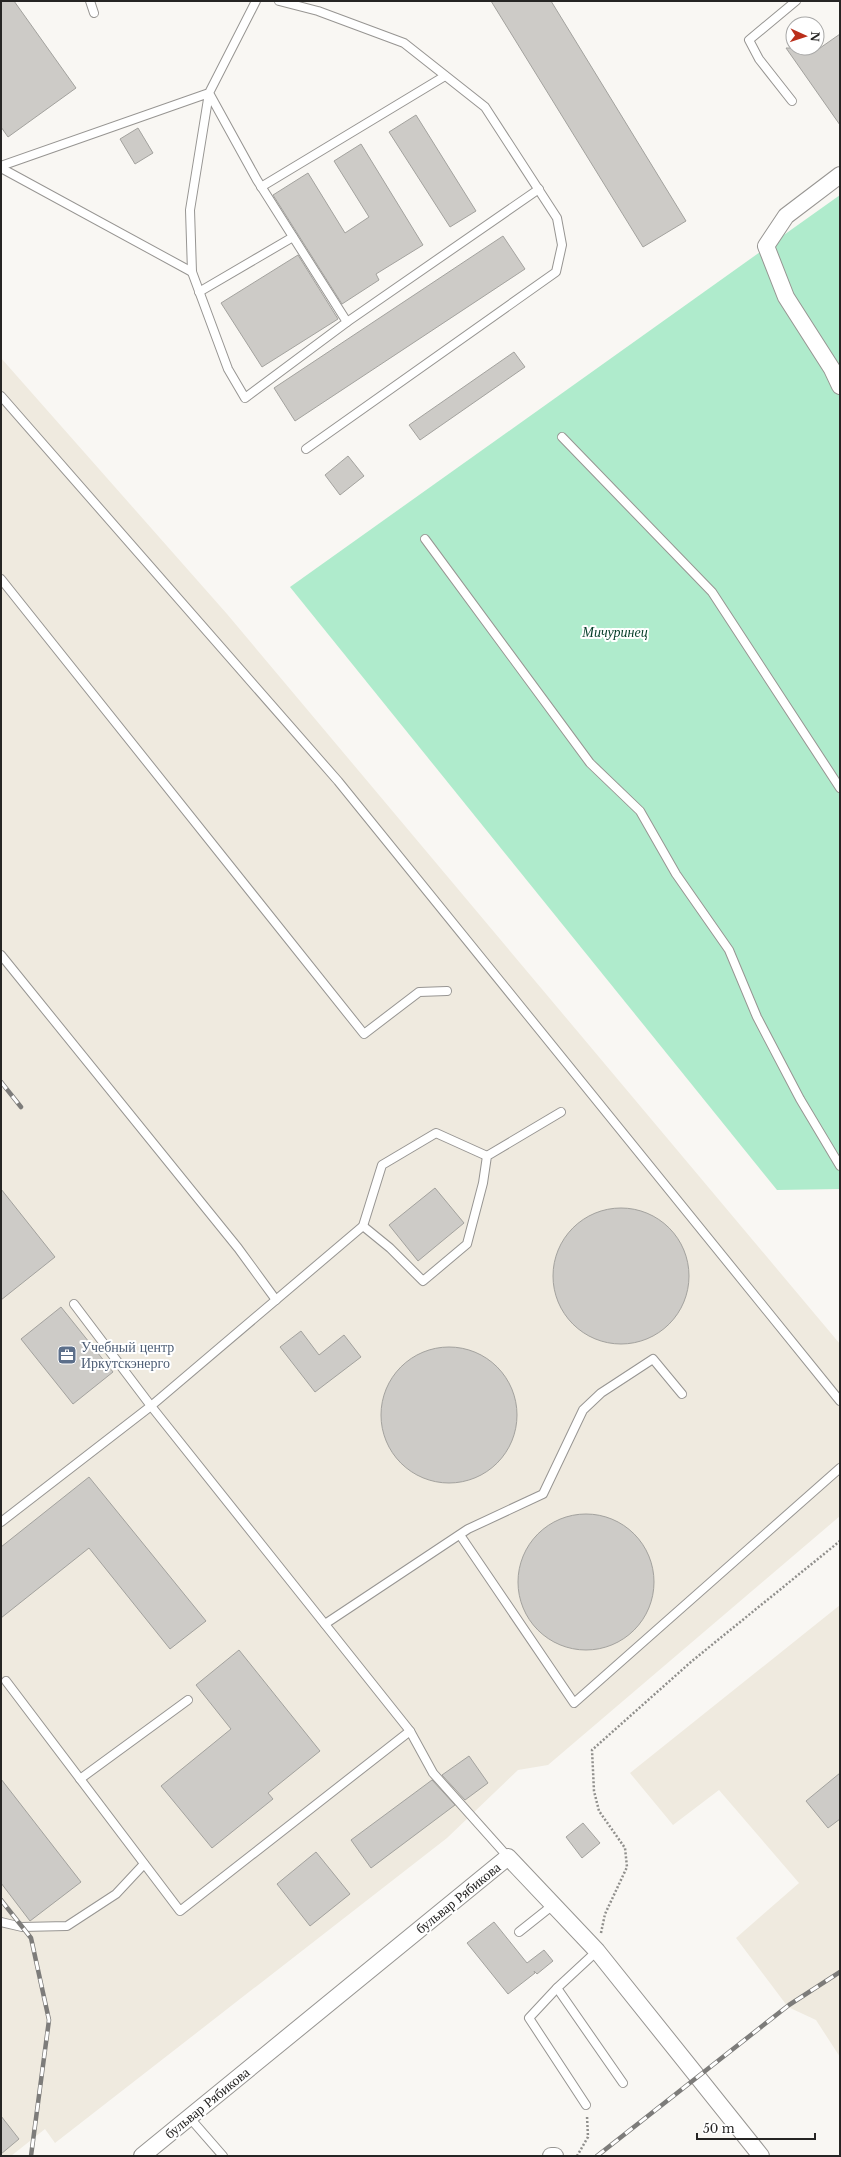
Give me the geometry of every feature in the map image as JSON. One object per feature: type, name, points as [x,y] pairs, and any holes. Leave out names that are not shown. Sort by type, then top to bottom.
[{"type":"street","points":[[840,175],[786,216],[766,246],[786,297],[832,369],[840,386]]},
{"type":"street","name":"бульвар Рябикова","points":[[142,2156],[508,1857],[597,1951],[761,2156]]},
{"type":"lane","points":[[90,1],[94,13]]},
{"type":"lane","points":[[256,1],[209,93],[190,210],[192,272],[228,369],[245,398],[347,322],[539,189]]},
{"type":"lane","points":[[279,1],[318,11],[404,43],[485,106],[557,218],[562,245],[556,272],[306,449]]},
{"type":"lane","points":[[792,101],[759,59],[749,40],[796,1]]},
{"type":"lane","points":[[262,187],[445,76]]},
{"type":"lane","points":[[1,167],[209,93]]},
{"type":"lane","points":[[209,93],[262,187],[347,322]]},
{"type":"lane","points":[[1,167],[192,272]]},
{"type":"lane","points":[[199,292],[293,237]]},
{"type":"lane","points":[[1,396],[338,781],[840,1401]]},
{"type":"lane","points":[[562,437],[712,592],[840,788]]},
{"type":"lane","points":[[425,539],[590,764],[640,812],[676,874],[728,950],[757,1017],[800,1099],[840,1166]]},
{"type":"lane","points":[[1,579],[364,1034],[419,992],[446,991]]},
{"type":"lane","points":[[1,955],[238,1248],[276,1300]]},
{"type":"lane","points":[[487,1156],[561,1112]]},
{"type":"lane","points":[[1,1522],[151,1406],[363,1226],[382,1164],[436,1133],[487,1156]]},
{"type":"lane","points":[[363,1226],[390,1248],[423,1281],[467,1244],[483,1183],[487,1156]]},
{"type":"lane","points":[[74,1304],[151,1406],[410,1731],[433,1773],[508,1857]]},
{"type":"lane","points":[[325,1624],[460,1535],[543,1494],[583,1410],[607,1389],[653,1359],[682,1394]]},
{"type":"lane","points":[[460,1535],[574,1703],[840,1468]]},
{"type":"lane","points":[[6,1681],[180,1911],[410,1731]]},
{"type":"lane","points":[[80,1780],[188,1700]]},
{"type":"lane","points":[[1,1922],[22,1927],[67,1926],[116,1894],[144,1864]]},
{"type":"lane","points":[[519,1932],[553,1905]]},
{"type":"lane","points":[[586,2105],[528,2018],[557,1988],[597,1951]]},
{"type":"lane","points":[[557,1988],[623,2083]]},
{"type":"lane","points":[[189,2117],[223,2156]]},
{"type":"path","points":[[597,1951],[605,1914],[626,1867],[625,1848],[599,1811],[594,1791],[592,1750],[692,1661],[840,1541]]},
{"type":"path","points":[[577,2156],[588,2137],[586,2105]]},
{"type":"shaded area","points":[[1,358],[227,614],[840,1344],[840,1516],[548,1765],[518,1770],[447,1838],[55,2143],[45,2129],[11,2156],[1,2156]]},
{"type":"shaded area","points":[[840,1605],[840,2057],[816,2020],[788,2007],[736,1938],[799,1883],[719,1790],[673,1825],[630,1773]]},
{"type":"green space","name":"Мичуринец","points":[[840,195],[840,1189],[777,1190],[290,587]]},
{"type":"building","points":[[1,1],[14,1],[76,88],[8,137],[1,127]]},
{"type":"building","points":[[491,1],[551,1],[686,221],[643,247]]},
{"type":"building","points":[[840,34],[840,125],[792,56],[825,56],[825,44]]},
{"type":"building","points":[[416,115],[476,211],[450,227],[389,132]]},
{"type":"building","points":[[138,128],[153,153],[135,164],[120,139]]},
{"type":"building","points":[[361,144],[423,245],[376,274],[379,280],[342,304],[273,195],[308,173],[345,233],[369,217],[334,161]]},
{"type":"building","points":[[503,236],[525,269],[295,421],[274,388]]},
{"type":"building","points":[[298,255],[338,319],[262,367],[221,303]]},
{"type":"building","points":[[514,352],[525,367],[420,440],[409,425]]},
{"type":"building","points":[[348,456],[364,476],[340,495],[325,475]]},
{"type":"building","points":[[435,1188],[464,1223],[418,1261],[389,1225]]},
{"type":"building","points":[[1,1189],[55,1257],[1,1300]]},
{"type":"building","points":[[614,1208],[628,1208],[647,1213],[659,1219],[674,1233],[684,1250],[688,1263],[688,1289],[684,1302],[678,1314],[664,1329],[659,1333],[641,1341],[628,1344],[614,1344],[595,1339],[583,1333],[568,1319],[564,1314],[556,1296],[553,1283],[553,1269],[558,1250],[564,1238],[578,1223],[583,1219],[601,1211]]},
{"type":"building","name":"Учебный центр Иркутскэнерго","points":[[61,1307],[113,1372],[73,1404],[21,1339]]},
{"type":"building","points":[[301,1331],[319,1355],[344,1335],[361,1357],[315,1392],[280,1347]]},
{"type":"building","points":[[442,1347],[456,1347],[475,1352],[487,1358],[502,1372],[512,1389],[516,1402],[516,1428],[512,1441],[506,1453],[492,1468],[487,1472],[469,1480],[456,1483],[442,1483],[423,1478],[411,1472],[396,1458],[392,1453],[384,1435],[381,1422],[381,1408],[386,1389],[392,1377],[406,1362],[411,1358],[429,1350]]},
{"type":"building","points":[[89,1477],[206,1621],[170,1649],[89,1548],[1,1618],[1,1547]]},
{"type":"building","points":[[579,1514],[593,1514],[612,1519],[624,1525],[639,1539],[649,1556],[653,1569],[653,1595],[649,1608],[643,1620],[629,1635],[624,1639],[606,1647],[593,1650],[579,1650],[560,1645],[548,1639],[533,1625],[529,1620],[521,1602],[518,1589],[518,1575],[523,1556],[529,1544],[543,1529],[548,1525],[566,1517]]},
{"type":"building","points":[[239,1650],[320,1751],[268,1793],[273,1799],[212,1848],[161,1786],[231,1729],[196,1685]]},
{"type":"building","points":[[469,1756],[488,1783],[465,1800],[442,1775]]},
{"type":"building","points":[[840,1773],[840,1819],[828,1828],[806,1801]]},
{"type":"building","points":[[1,1779],[81,1882],[30,1921],[1,1883]]},
{"type":"building","points":[[432,1780],[455,1805],[371,1868],[351,1840]]},
{"type":"building","points":[[583,1823],[600,1843],[582,1858],[566,1837]]},
{"type":"building","points":[[316,1852],[350,1894],[310,1926],[277,1884]]},
{"type":"building","points":[[494,1922],[527,1963],[544,1950],[553,1961],[537,1974],[534,1971],[535,1973],[508,1994],[467,1943]]},
{"type":"building","points":[[1,2116],[19,2139],[1,2154]]},
{"type":"railway","points":[[1,1082],[21,1107]]},
{"type":"railway","points":[[1,1900],[31,1938],[49,2020],[31,2156]]},
{"type":"railway","points":[[597,2156],[789,2005],[840,1972]]},
{"type":"place","name":"Учебный центр Иркутскэнерго","points":[[67,1355]]}]
